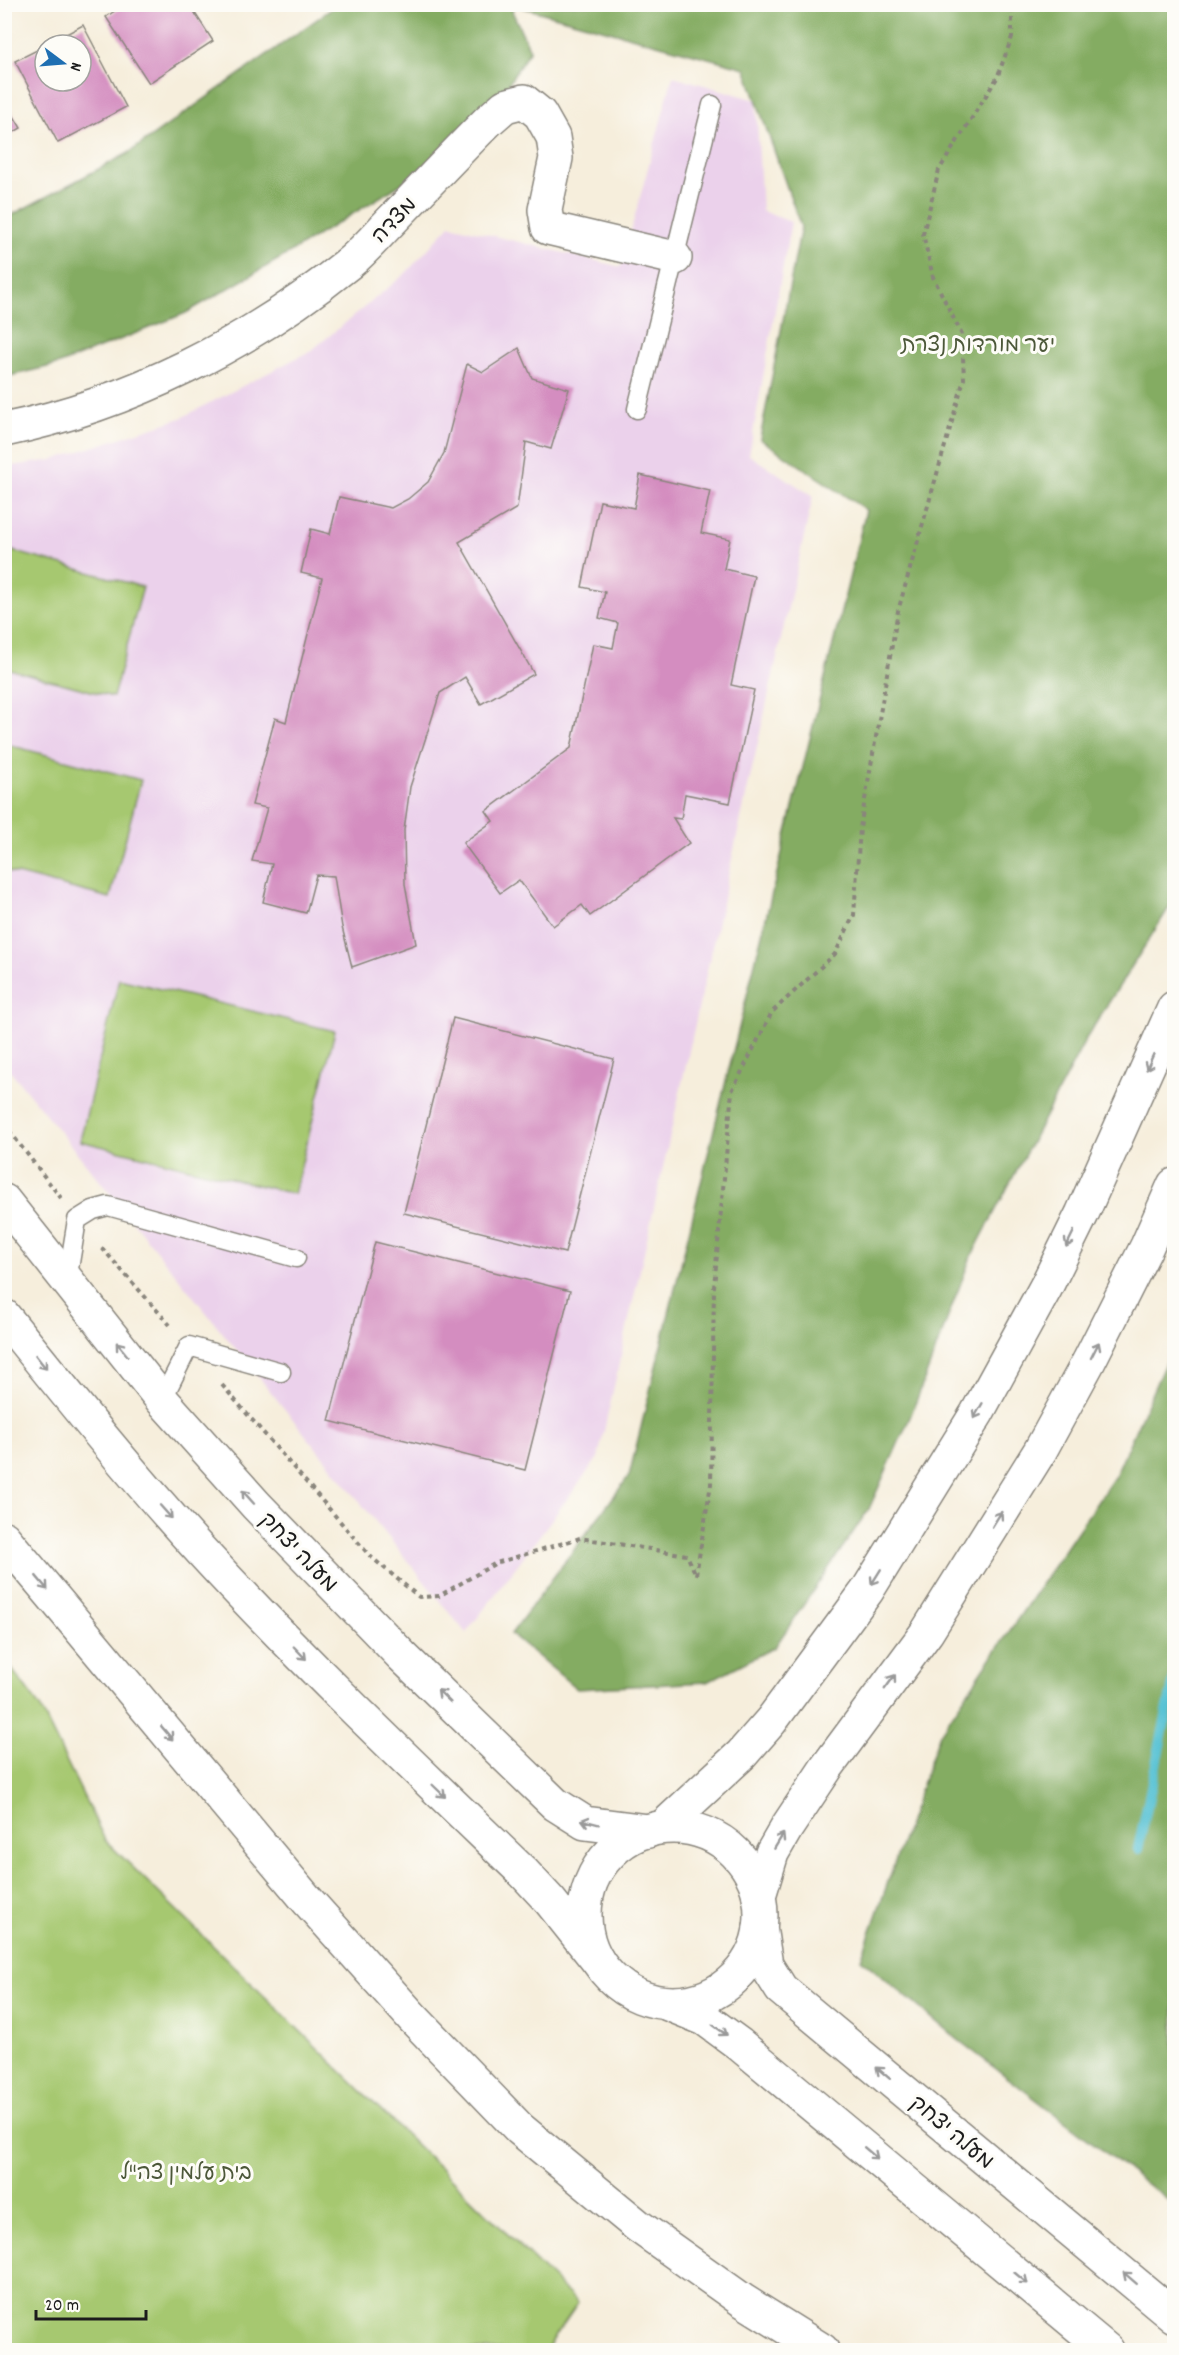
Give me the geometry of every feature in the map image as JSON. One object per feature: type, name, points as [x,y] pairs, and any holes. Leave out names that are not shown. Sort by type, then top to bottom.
[{"type":"main road","name":"מצדה","points":[[4,430],[86,409],[136,389],[211,354],[269,321],[351,262],[489,120],[505,106],[524,101],[540,114],[553,137],[556,158],[545,210],[548,228],[675,258]]},
{"type":"main road","points":[[597,1960],[587,1935],[585,1909],[591,1883],[604,1860],[623,1842],[655,1829],[742,1754],[771,1721],[867,1591],[977,1413],[1046,1287],[1082,1215],[1174,1008]]},
{"type":"main road","points":[[668,2004],[694,2001],[718,1991],[738,1974],[753,1952],[772,1853],[827,1767],[927,1632],[1040,1451],[1147,1246],[1174,1185]]},
{"type":"main road","name":"מעלה יצחק","points":[[4,1201],[162,1400],[256,1505],[387,1640],[555,1804],[585,1823],[655,1829]]},
{"type":"main road","points":[[4,1317],[108,1446],[204,1554],[352,1706],[524,1873],[550,1901],[615,1982],[640,1997],[668,2004],[705,2019],[739,2044],[1107,2350]]},
{"type":"main road","points":[[4,1538],[322,1917],[412,2018],[520,2129],[638,2226],[742,2300],[822,2350]]},
{"type":"main road","points":[[655,1829],[689,1828],[713,1837],[734,1852],[750,1872],[759,1912]]},
{"type":"main road","name":"מעלה יצחק","points":[[759,1912],[766,1965],[781,1989],[1174,2316]]},
{"type":"lane","points":[[637,409],[712,105]]},
{"type":"lane","points":[[67,1281],[77,1220],[93,1210],[108,1206],[296,1258]]},
{"type":"lane","points":[[162,1400],[189,1346],[281,1372]]},
{"type":"path","points":[[4,1124],[77,1220],[370,1556],[419,1597],[439,1596],[496,1563],[580,1538],[687,1555],[696,1575],[711,1485],[714,1287],[732,1091],[772,1012],[835,954],[855,915],[860,828],[897,611],[964,379],[962,336],[933,277],[924,234],[939,171],[997,78],[1012,37],[1012,4]]},
{"type":"shaded area","points":[[673,76],[756,100],[762,211],[791,222],[749,455],[813,496],[598,1458],[466,1633],[5,1064],[5,467],[53,460],[181,418],[312,350],[405,274],[450,225],[621,267]]},
{"type":"green space","points":[[337,5],[516,5],[512,11],[530,50],[497,102],[434,164],[186,313],[60,364],[5,377],[4,219],[127,154]]},
{"type":"green space","name":"יער מורדות נצרת","points":[[523,5],[1174,5],[1174,900],[1087,1037],[970,1259],[911,1415],[869,1509],[775,1647],[707,1682],[577,1689],[511,1634],[629,1476],[866,510],[760,439],[801,227],[745,68],[521,7]]},
{"type":"green space","points":[[5,549],[143,587],[113,697],[5,668]]},
{"type":"green space","points":[[5,744],[141,780],[110,898],[5,871]]},
{"type":"green space","points":[[119,979],[335,1031],[294,1194],[80,1141]]},
{"type":"green space","points":[[1174,1343],[1174,2205],[957,2039],[861,1959],[940,1733],[1115,1476]]},
{"type":"green space","name":"בית עלמין צה\"ל","points":[[5,1660],[40,1707],[105,1840],[578,2303],[546,2350],[5,2350]]},
{"type":"building","points":[[125,4],[189,4],[213,41],[149,83],[106,17]]},
{"type":"building","points":[[83,25],[87,33],[68,33]]},
{"type":"building","points":[[93,44],[126,107],[58,143],[15,61],[33,52],[33,93],[93,93]]},
{"type":"building","points":[[4,100],[21,128],[4,138]]},
{"type":"building","points":[[519,348],[532,378],[569,389],[551,449],[526,442],[517,508],[459,542],[534,674],[481,704],[465,677],[440,693],[410,787],[404,830],[405,884],[416,944],[352,967],[342,927],[334,876],[316,875],[306,913],[263,902],[272,864],[252,861],[267,808],[252,805],[275,718],[286,722],[322,578],[301,573],[311,529],[330,534],[339,497],[391,508],[408,499],[428,482],[444,453],[467,364],[483,372]]},
{"type":"building","points":[[640,475],[710,491],[701,533],[730,539],[724,569],[754,576],[731,685],[754,690],[730,803],[685,794],[681,819],[673,818],[689,843],[590,916],[582,905],[553,926],[519,880],[500,893],[463,843],[493,821],[486,811],[571,748],[593,644],[613,648],[618,623],[599,618],[605,592],[582,587],[600,501],[634,508]]},
{"type":"building","points":[[453,1018],[614,1059],[565,1253],[404,1213]]},
{"type":"building","points":[[375,1242],[570,1291],[525,1470],[329,1421]]},
{"type":"waterway","points":[[1138,1849],[1174,1679]]}]
